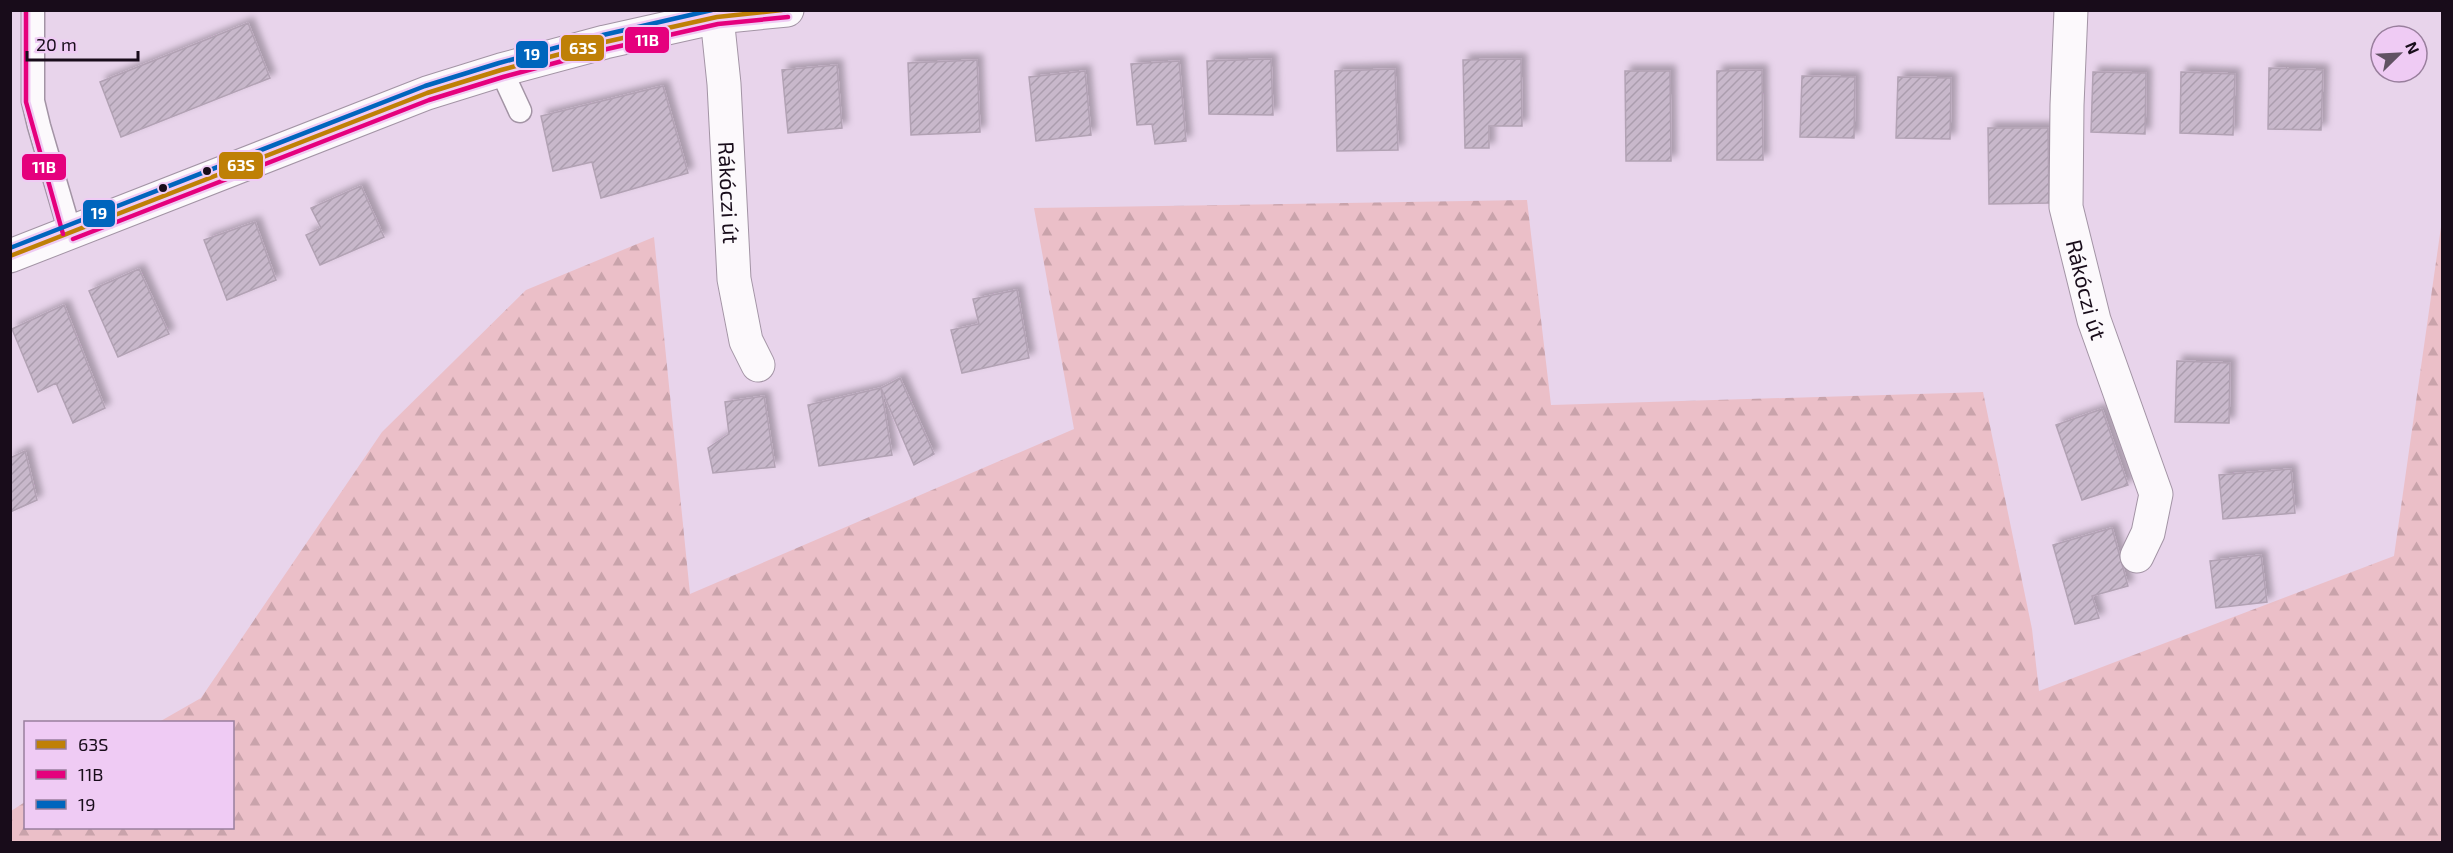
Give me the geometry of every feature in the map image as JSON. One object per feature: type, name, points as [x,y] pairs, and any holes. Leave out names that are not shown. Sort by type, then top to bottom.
[{"type":"street","points":[[10,256],[427,93],[605,42],[717,17],[787,10]]},
{"type":"street","name":"Rákóczi út","points":[[2071,10],[2066,207],[2094,320],[2156,494],[2148,533],[2137,556]]},
{"type":"street","name":"Rákóczi út","points":[[717,17],[724,84],[734,279],[746,340],[758,365]]},
{"type":"lane","points":[[33,10],[33,101],[70,232]]},
{"type":"lane","points":[[501,70],[520,111]]},
{"type":"green space","points":[[1527,200],[1551,405],[1983,392],[2032,629],[2039,691],[2394,556],[2442,220],[2442,842],[11,842],[11,811],[24,803],[24,829],[234,829],[234,721],[161,721],[201,698],[382,432],[526,290],[654,237],[690,594],[1074,429],[1034,208]]},
{"type":"building","points":[[248,23],[270,78],[121,137],[100,82]]},
{"type":"building","points":[[1271,59],[1273,115],[1209,114],[1207,61]]},
{"type":"building","points":[[1521,59],[1522,126],[1489,126],[1489,148],[1465,148],[1463,60]]},
{"type":"building","points":[[977,60],[980,132],[911,135],[908,63]]},
{"type":"building","points":[[1179,61],[1186,141],[1155,144],[1152,124],[1137,125],[1131,64]]},
{"type":"building","points":[[837,65],[842,128],[788,133],[782,70]]},
{"type":"building","points":[[2269,68],[2323,70],[2321,130],[2268,129]]},
{"type":"building","points":[[1395,69],[1398,150],[1337,151],[1335,71]]},
{"type":"building","points":[[1762,70],[1763,160],[1717,160],[1717,71]]},
{"type":"building","points":[[1085,71],[1091,135],[1036,141],[1029,77]]},
{"type":"building","points":[[1625,71],[1670,71],[1671,161],[1626,161]]},
{"type":"building","points":[[2093,72],[2146,73],[2145,134],[2091,132]]},
{"type":"building","points":[[2181,72],[2235,74],[2233,135],[2180,133]]},
{"type":"building","points":[[1802,76],[1855,77],[1854,138],[1800,137]]},
{"type":"building","points":[[1898,77],[1951,78],[1950,139],[1896,138]]},
{"type":"building","points":[[663,86],[688,173],[601,198],[592,162],[553,171],[541,116]]},
{"type":"building","points":[[1988,128],[2048,128],[2049,203],[1989,204]]},
{"type":"building","points":[[361,186],[384,237],[320,265],[306,235],[321,228],[311,208]]},
{"type":"building","points":[[255,222],[276,280],[227,300],[204,240]]},
{"type":"building","points":[[139,269],[169,334],[118,357],[89,291]]},
{"type":"building","points":[[1017,290],[1029,358],[962,373],[951,330],[979,324],[973,299]]},
{"type":"building","points":[[64,305],[105,408],[73,423],[56,383],[38,392],[12,329]]},
{"type":"building","points":[[2177,361],[2230,363],[2229,423],[2175,422]]},
{"type":"building","points":[[900,378],[934,454],[914,465],[881,388]]},
{"type":"building","points":[[881,388],[892,455],[819,466],[808,405]]},
{"type":"building","points":[[764,396],[775,467],[713,473],[708,448],[729,434],[725,402]]},
{"type":"building","points":[[2102,409],[2128,485],[2082,500],[2056,425]]},
{"type":"building","points":[[25,451],[37,500],[10,512],[10,458]]},
{"type":"building","points":[[2291,469],[2295,513],[2223,519],[2219,475]]},
{"type":"building","points":[[2112,528],[2128,586],[2092,596],[2099,618],[2075,624],[2053,545]]},
{"type":"building","points":[[2261,555],[2267,602],[2216,608],[2210,561]]},
{"type":"transit line","name":"11B","points":[[26,10],[26,102],[63,234]]},
{"type":"transit line","name":"19","points":[[10,248],[425,86],[603,35],[712,10]]},
{"type":"transit line","name":"63S","points":[[10,256],[427,93],[605,42],[717,17],[782,10]]},
{"type":"transit line","name":"11B","points":[[73,239],[429,100],[503,77],[607,49],[718,24],[788,17]]}]
